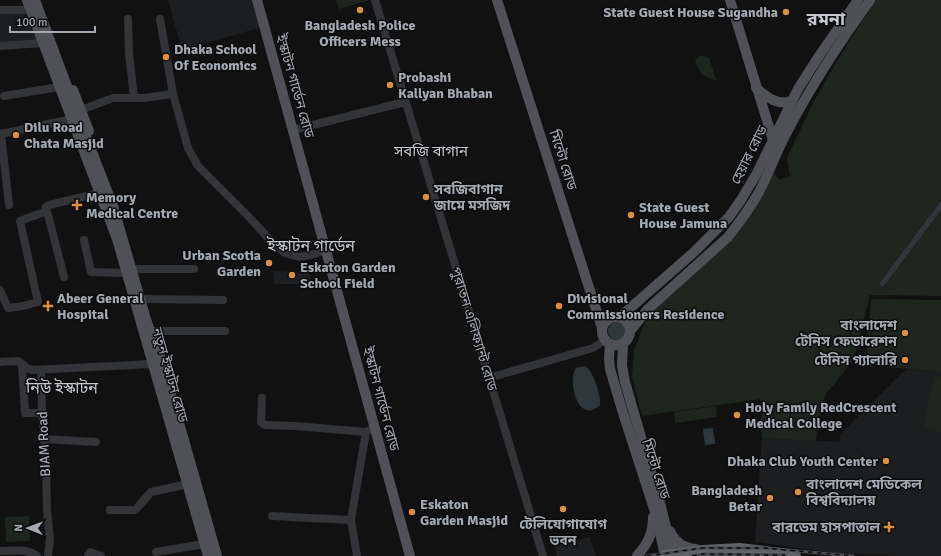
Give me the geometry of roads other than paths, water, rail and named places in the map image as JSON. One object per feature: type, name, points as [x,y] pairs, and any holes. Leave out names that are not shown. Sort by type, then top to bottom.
[{"type":"highway","points":[[669,556],[703,551],[740,549],[795,556]]},
{"type":"main road","points":[[35,0],[113,206],[159,367]]},
{"type":"main road","name":"নতুন ইস্কাটন রোড","points":[[39,0],[111,189],[127,257],[200,512],[204,544],[208,556]]},
{"type":"main road","name":"ইস্কাটন গার্ডেন রোড","points":[[257,0],[326,250],[370,430],[410,556]]},
{"type":"main road","name":"মিন্টো রোড","points":[[497,0],[602,328]]},
{"type":"main road","points":[[730,0],[773,140]]},
{"type":"main road","name":"হেয়ার রোড","points":[[620,317],[693,253],[729,217],[741,200],[792,101],[819,56],[858,0]]},
{"type":"main road","points":[[608,318],[603,324],[602,334],[607,342],[614,345],[623,343],[628,338],[630,331],[648,309],[728,237],[759,192],[786,134],[820,74],[870,0]]},
{"type":"main road","points":[[29,3],[101,185],[111,213],[117,239]]},
{"type":"main road","name":"নতুন ইস্কাটন রোড","points":[[29,3],[99,193],[117,239],[127,257]]},
{"type":"main road","points":[[43,43],[54,40]]},
{"type":"main road","points":[[756,88],[775,101],[784,103],[792,101]]},
{"type":"main road","name":"নতুন ইস্কাটন রোড","points":[[131,271],[144,299],[153,331],[159,367],[160,387],[188,484],[217,556]]},
{"type":"main road","points":[[596,312],[599,315],[608,318],[620,317],[628,322],[630,331]]},
{"type":"main road","name":"মিন্টো রোড","points":[[607,342],[610,369],[623,413],[657,504]]},
{"type":"main road","name":"মিন্টো রোড","points":[[623,343],[622,366],[625,382],[669,556]]},
{"type":"main road","points":[[637,556],[651,536],[657,504],[664,506],[671,532],[676,540],[688,549],[703,551]]},
{"type":"street","name":"পুরাতন এলিফ্যান্ট রোড","points":[[375,0],[543,556]]},
{"type":"street","points":[[0,10],[29,3]]},
{"type":"street","points":[[128,19],[129,53],[134,97]]},
{"type":"street","points":[[160,19],[173,94],[188,148],[198,166],[248,216],[270,241],[285,254],[299,257],[326,250]]},
{"type":"street","points":[[0,46],[43,43]]},
{"type":"street","points":[[4,96],[59,87]]},
{"type":"street","points":[[81,110],[113,98],[143,98],[173,94]]},
{"type":"street","points":[[293,130],[405,102]]},
{"type":"street","points":[[9,205],[0,134],[72,119]]},
{"type":"street","points":[[0,290],[8,308],[38,302],[20,221],[44,212],[46,207],[99,193]]},
{"type":"street","points":[[46,207],[64,277]]},
{"type":"street","points":[[84,240],[91,272],[194,268]]},
{"type":"street","points":[[144,299],[223,300]]},
{"type":"street","points":[[153,331],[225,331]]},
{"type":"street","points":[[489,378],[547,360],[567,356],[607,342]]},
{"type":"street","points":[[595,347],[603,350],[609,358]]},
{"type":"street","points":[[0,362],[18,361],[26,368],[32,370],[159,367]]},
{"type":"street","points":[[22,364],[25,413],[42,413]]},
{"type":"street","name":"BIAM Road","points":[[41,370],[47,510],[50,539],[48,555]]},
{"type":"street","points":[[262,398],[261,422],[265,425],[370,430],[351,520],[357,556]]},
{"type":"street","points":[[44,439],[96,442]]},
{"type":"street","points":[[110,510],[134,510],[151,492],[188,484]]},
{"type":"street","points":[[272,516],[351,520]]},
{"type":"street","points":[[156,552],[204,544]]},
{"type":"street","points":[[0,551],[20,550],[37,556]]},
{"type":"street","points":[[88,556],[90,552],[92,552],[101,556]]},
{"type":"railway","points":[[647,556],[702,548],[765,548],[853,556]]},
{"type":"railway","points":[[692,556],[704,554],[785,555]]},
{"type":"place","name":"Bangladesh Police Officers Mess","points":[[360,10]]},
{"type":"place","name":"State Guest House Sugandha","points":[[786,12]]},
{"type":"place","name":"Dhaka School Of Economics","points":[[166,57]]},
{"type":"place","name":"Probashi Kallyan Bhaban","points":[[390,85]]},
{"type":"place","name":"Dilu Road Chata Masjid","points":[[16,135]]},
{"type":"place","name":"সবজিবাগান জামে মসজিদ","points":[[426,197]]},
{"type":"place","name":"Memory Medical Centre","points":[[77,205]]},
{"type":"place","name":"State Guest House Jamuna","points":[[631,215]]},
{"type":"place","name":"Urban Scotia Garden","points":[[269,263]]},
{"type":"place","name":"Eskaton Garden School Field","points":[[292,275]]},
{"type":"place","name":"Abeer General Hospital","points":[[48,306]]},
{"type":"place","name":"Divisional Commissioners Residence","points":[[559,306]]},
{"type":"place","name":"বাংলাদেশ টেনিস ফেডারেশন","points":[[905,333]]},
{"type":"place","name":"টেনিস গ্যালারি","points":[[905,360]]},
{"type":"place","name":"Holy Family RedCrescent Medical College","points":[[737,415]]},
{"type":"place","name":"Dhaka Club Youth Center","points":[[886,461]]},
{"type":"place","name":"বাংলাদেশ মেডিকেল বিশ্ববিদ্যালয়","points":[[798,492]]},
{"type":"place","name":"Bangladesh Betar","points":[[770,498]]},
{"type":"place","name":"টেলিযোগাযোগ ভবন","points":[[563,509]]},
{"type":"place","name":"Eskaton Garden Masjid","points":[[412,512]]},
{"type":"place","name":"বারডেম হাসপাতাল","points":[[889,527]]},
{"type":"district","name":"রমনা","points":[[826,19]]},
{"type":"district","name":"সবজি বাগান","points":[[431,151]]},
{"type":"district","name":"ইস্কাটন গার্ডেন","points":[[311,246]]},
{"type":"district","name":"নিউ ইস্কাটন","points":[[62,388]]}]
